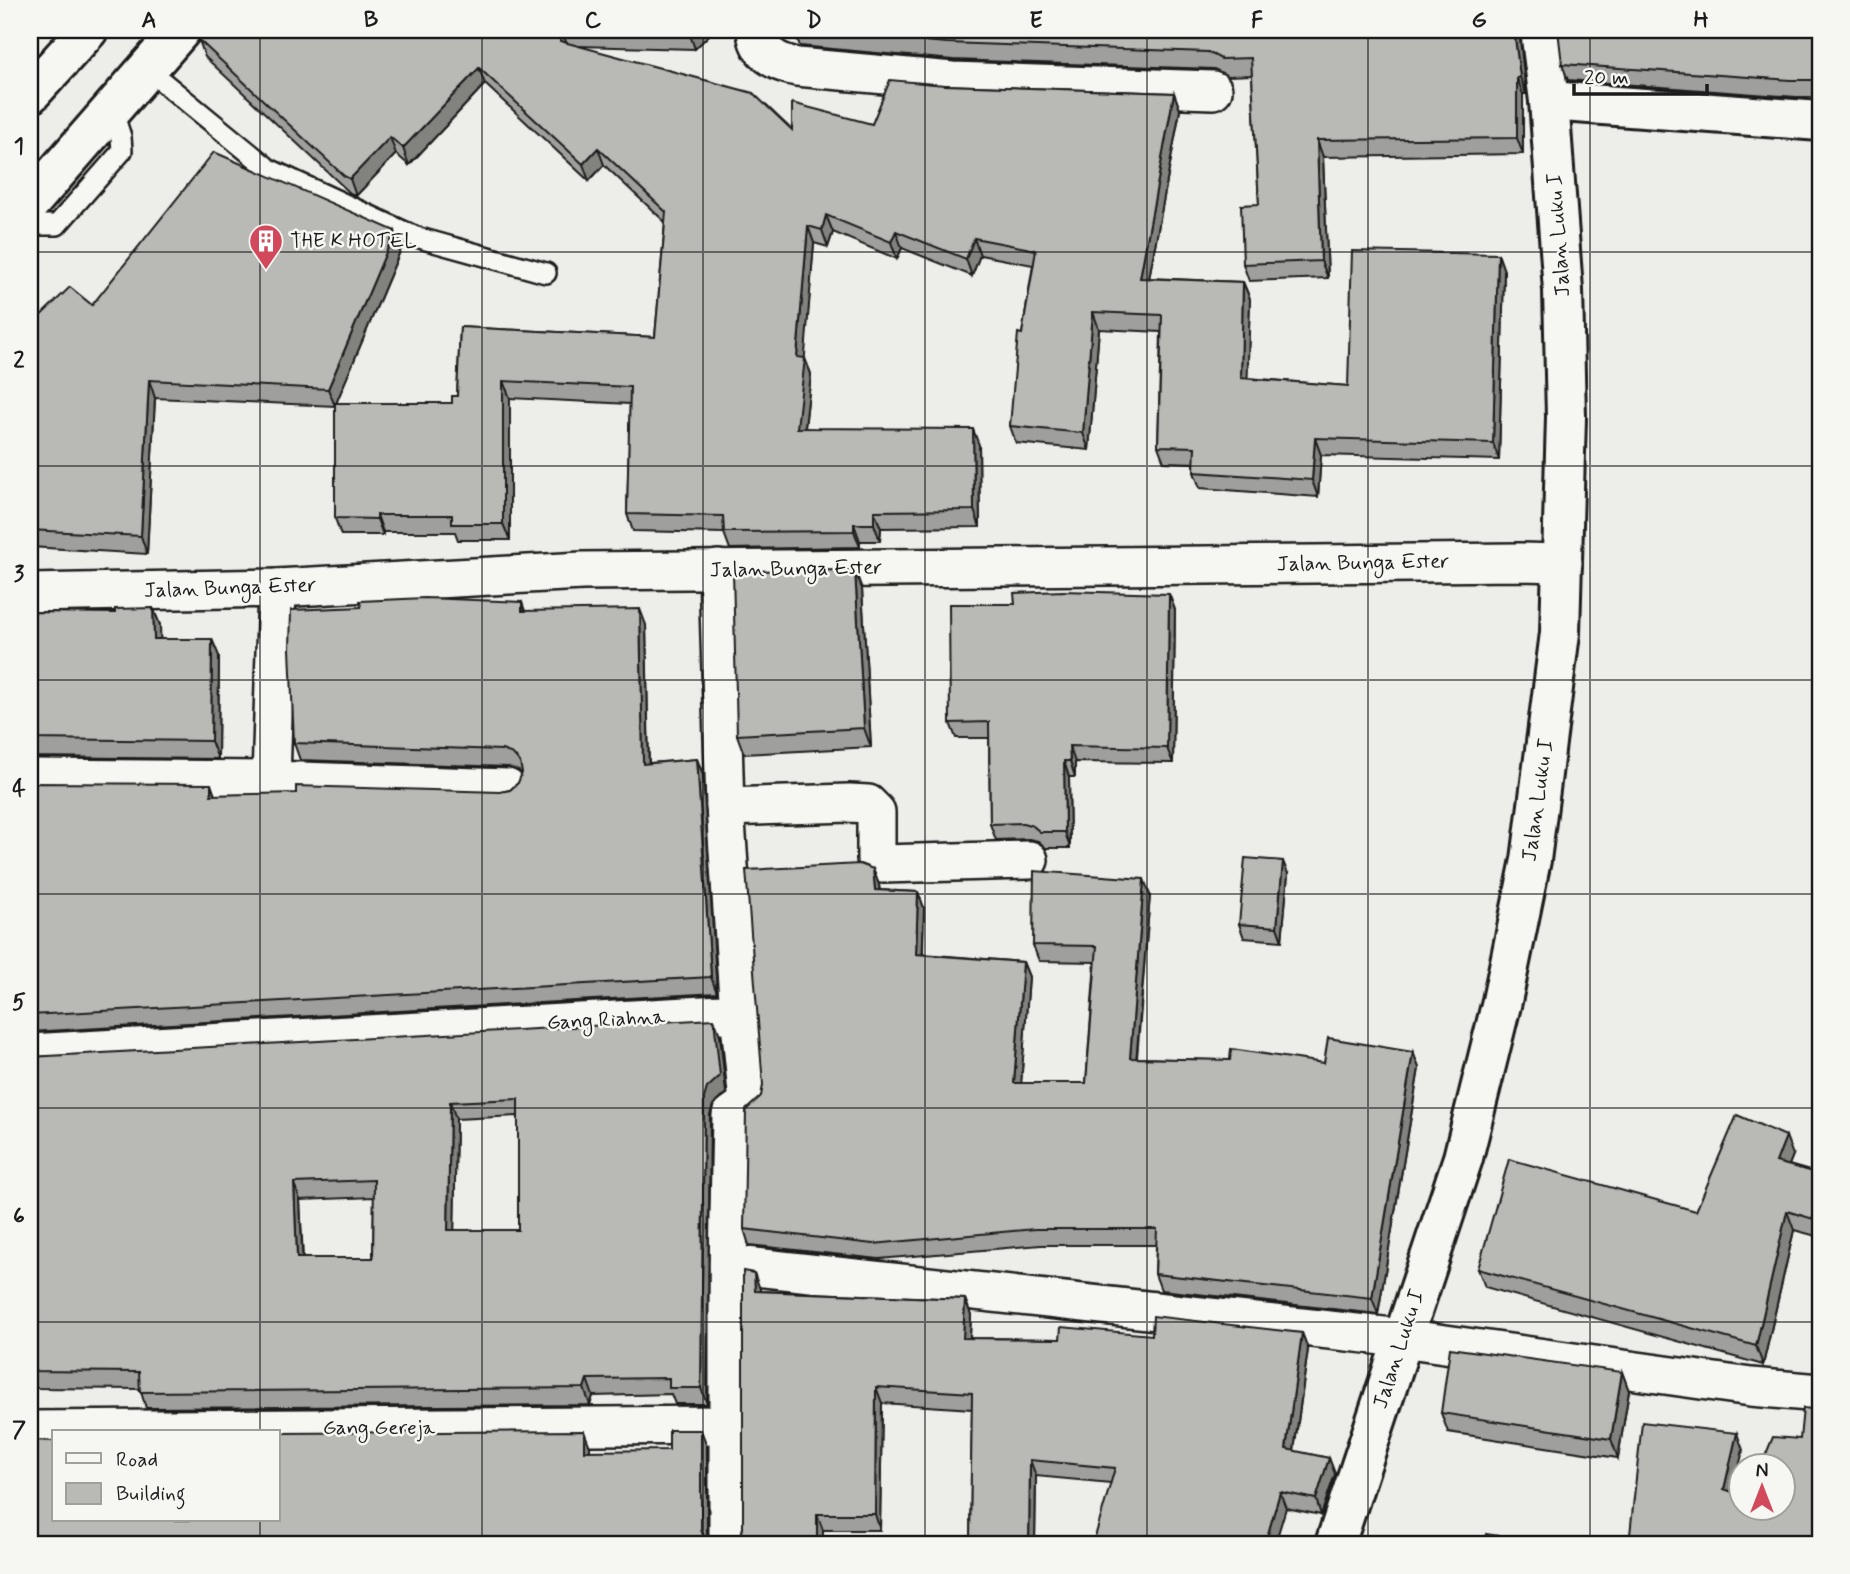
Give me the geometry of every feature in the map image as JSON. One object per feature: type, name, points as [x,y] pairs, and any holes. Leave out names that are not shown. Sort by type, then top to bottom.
[{"type":"street","points":[[30,94],[88,30]]},
{"type":"street","points":[[30,203],[181,30]]},
{"type":"street","points":[[756,30],[761,46],[770,56],[782,64],[797,67],[952,81],[1213,90]]},
{"type":"street","name":"Jalan Luku I","points":[[1335,1544],[1463,1158],[1502,1001],[1531,860],[1560,634],[1566,417],[1563,290],[1549,101],[1540,30]]},
{"type":"street","points":[[1549,101],[1820,121]]},
{"type":"street","name":"Jalan Bunga Ester","points":[[30,593],[278,588],[582,572],[718,569],[1563,563]]},
{"type":"street","points":[[718,569],[725,807],[748,1103],[731,1115],[728,1544]]},
{"type":"street","points":[[271,780],[278,588]]},
{"type":"street","points":[[30,778],[271,780],[507,789]]},
{"type":"street","points":[[725,807],[868,804],[876,812],[876,859],[883,864],[1029,860]]},
{"type":"street","name":"Gang Riahna","points":[[30,1053],[740,1013]]},
{"type":"street","points":[[728,1264],[1402,1338],[1751,1387],[1820,1393]]},
{"type":"street","name":"Gang Gereja","points":[[30,1430],[728,1425]]},
{"type":"lane","points":[[147,69],[269,169],[416,237],[546,273]]},
{"type":"lane","points":[[30,225],[57,225],[122,151],[121,137],[112,109]]},
{"type":"building","points":[[209,30],[561,30],[560,41],[753,93],[792,130],[792,103],[872,124],[890,80],[945,85],[1174,93],[1140,278],[1243,282],[1241,378],[1348,386],[1352,251],[1498,254],[1493,443],[1315,438],[1312,480],[1194,472],[1195,447],[1158,446],[1162,315],[1093,312],[1083,433],[1010,426],[1018,333],[1022,334],[1036,250],[974,238],[966,259],[896,231],[891,242],[826,215],[822,230],[808,226],[797,357],[805,358],[797,428],[973,429],[974,510],[874,511],[874,524],[854,524],[854,531],[724,532],[723,516],[627,514],[630,387],[503,381],[503,524],[452,524],[452,515],[335,518],[335,403],[452,403],[452,396],[457,396],[460,327],[655,337],[666,212],[598,148],[583,164],[479,68],[403,148],[390,137],[350,179],[199,40]]},
{"type":"building","points":[[603,30],[691,30],[689,32]]},
{"type":"building","points":[[798,30],[1514,30],[1520,77],[1517,78],[1517,138],[1317,140],[1321,261],[1243,264],[1241,205],[1259,204],[1251,58],[1221,59],[1208,52],[947,43]]},
{"type":"building","points":[[1558,30],[1820,30],[1820,80],[1562,64]]},
{"type":"building","points":[[214,152],[395,231],[328,389],[149,380],[141,536],[30,530],[30,326],[70,287],[92,305]]},
{"type":"building","points":[[855,570],[864,728],[737,735],[733,571]]},
{"type":"building","points":[[1063,591],[1169,594],[1167,748],[1069,746],[1070,761],[1064,761],[1065,832],[1040,832],[1023,823],[990,824],[989,722],[950,723],[949,604],[1015,604],[1014,593]]},
{"type":"building","points":[[425,598],[522,602],[522,611],[640,609],[643,764],[697,759],[711,977],[30,1015],[31,783],[211,784],[211,795],[296,793],[296,786],[500,792],[510,790],[518,783],[522,773],[520,762],[513,754],[502,750],[294,743],[291,610],[361,607],[360,601]]},
{"type":"building","points":[[153,608],[154,639],[212,639],[211,741],[30,739],[30,612],[115,613],[115,609]]},
{"type":"building","points":[[1245,858],[1283,861],[1277,927],[1239,924]]},
{"type":"building","points":[[860,864],[873,869],[875,890],[918,892],[916,954],[1023,962],[1014,1083],[1086,1083],[1097,946],[1033,945],[1034,871],[1144,879],[1130,1058],[1230,1060],[1231,1049],[1324,1063],[1328,1038],[1413,1052],[1372,1298],[1155,1274],[1157,1229],[1035,1229],[873,1244],[744,1229],[746,1110],[761,1096],[763,1085],[746,870]]},
{"type":"building","points":[[714,1019],[720,1076],[707,1088],[704,1098],[701,1388],[669,1388],[669,1378],[587,1379],[584,1388],[140,1392],[139,1372],[30,1371],[30,1057]],"holes":[[[518,1099],[518,1230],[448,1230],[450,1102]],[[374,1180],[373,1258],[297,1258],[294,1183]]]},
{"type":"building","points":[[1737,1115],[1786,1136],[1776,1162],[1820,1174],[1820,1221],[1787,1211],[1756,1346],[1478,1269],[1509,1159],[1696,1211]]},
{"type":"building","points":[[743,1271],[754,1273],[755,1291],[965,1299],[963,1338],[1060,1339],[1061,1327],[1152,1335],[1153,1316],[1302,1333],[1286,1449],[1329,1458],[1316,1499],[1280,1492],[1265,1544],[1093,1544],[1115,1468],[1030,1460],[1029,1543],[1059,1544],[970,1544],[972,1393],[876,1387],[875,1514],[817,1514],[817,1544],[734,1544],[740,1539],[743,1528]]},
{"type":"building","points":[[1820,1325],[1820,1342],[1814,1339]]},
{"type":"building","points":[[1450,1348],[1622,1372],[1611,1439],[1441,1413]]},
{"type":"building","points":[[1803,1408],[1820,1410],[1820,1544],[1629,1544],[1642,1422],[1737,1433],[1733,1452],[1728,1452],[1728,1472],[1724,1489],[1728,1490],[1728,1522],[1798,1522],[1798,1452],[1767,1452],[1773,1437],[1800,1439]]},
{"type":"building","points":[[669,1430],[701,1430],[701,1529],[704,1539],[710,1544],[30,1544],[30,1440],[52,1441],[52,1522],[280,1522],[280,1433],[584,1431],[584,1451],[669,1450]]},
{"type":"building","points":[[1486,1534],[1550,1544],[1484,1544]]},
{"type":"place","name":"THE K HOTEL","points":[[266,271]]}]
